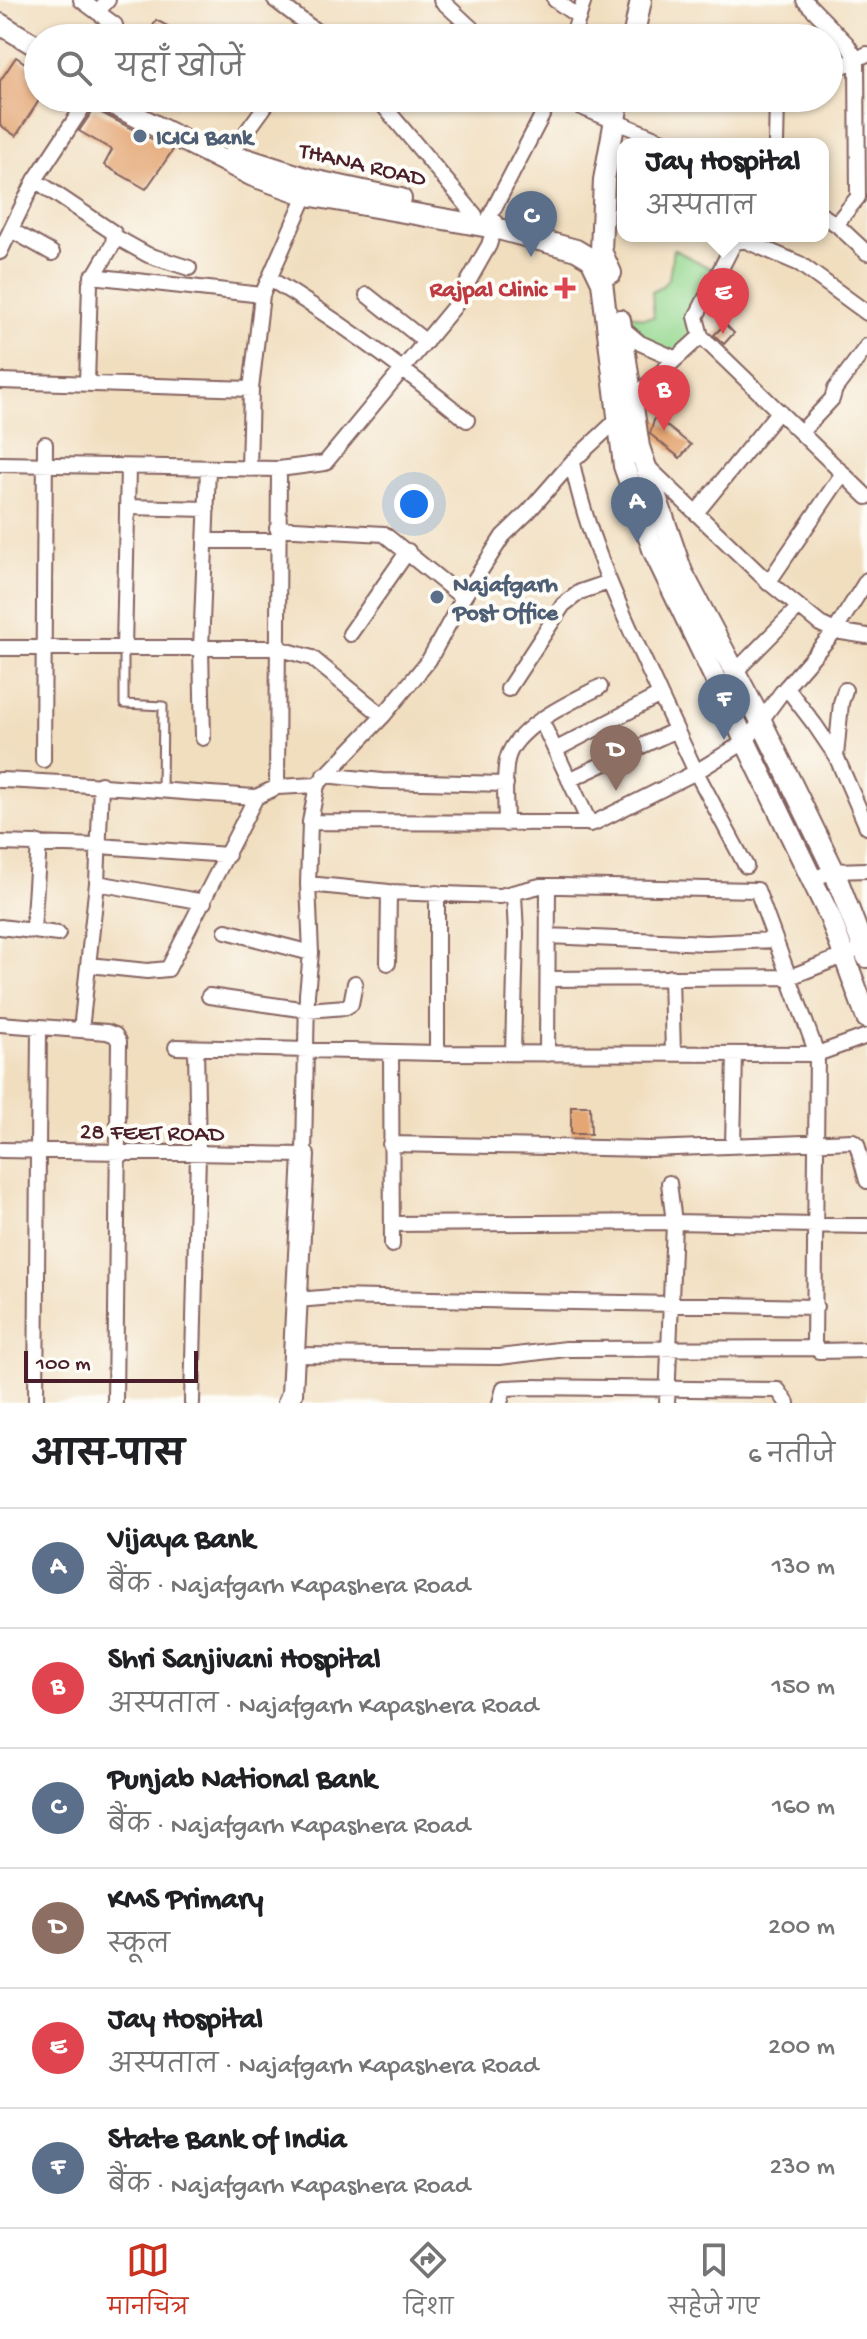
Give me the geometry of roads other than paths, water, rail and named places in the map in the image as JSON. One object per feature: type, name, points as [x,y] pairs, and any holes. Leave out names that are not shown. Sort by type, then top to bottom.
[{"type":"main road","points":[[636,24],[641,0]]},
{"type":"main road","points":[[0,24],[24,39]]},
{"type":"main road","points":[[0,38],[24,52]]},
{"type":"main road","points":[[128,112],[253,176],[310,187]]},
{"type":"main road","name":"THANA ROAD","points":[[154,112],[254,163],[310,187],[580,239],[596,255]]},
{"type":"main road","points":[[616,112],[604,180],[596,255],[624,466],[654,552],[812,879],[858,954]]},
{"type":"main road","points":[[596,255],[614,280],[639,447],[682,572],[761,721],[834,871],[858,954],[867,1018]]},
{"type":"main road","points":[[291,1400],[304,1155]]},
{"type":"street","points":[[81,0],[114,24]]},
{"type":"street","points":[[97,12],[108,0]]},
{"type":"street","points":[[275,0],[307,24]]},
{"type":"street","points":[[441,0],[467,24]]},
{"type":"street","points":[[555,0],[579,17]]},
{"type":"street","points":[[577,24],[584,0]]},
{"type":"street","points":[[804,0],[829,24]]},
{"type":"street","points":[[843,40],[862,60],[858,197],[830,220],[867,253]]},
{"type":"street","points":[[0,252],[35,180],[80,112]]},
{"type":"street","points":[[232,152],[261,112]]},
{"type":"street","points":[[390,112],[489,220]]},
{"type":"street","points":[[0,464],[279,469],[325,463],[426,342],[468,285],[489,220],[544,112]]},
{"type":"street","points":[[592,112],[655,138]]},
{"type":"street","points":[[776,138],[777,112]]},
{"type":"street","points":[[35,180],[107,227],[114,236],[148,255],[189,268]]},
{"type":"street","points":[[249,469],[251,389],[262,295],[310,187]]},
{"type":"street","points":[[11,230],[52,253]]},
{"type":"street","points":[[87,383],[89,289],[92,276],[113,244],[114,236]]},
{"type":"street","points":[[737,242],[734,243],[698,312],[701,336],[843,473],[865,490]]},
{"type":"street","points":[[749,242],[800,264],[867,313]]},
{"type":"street","points":[[92,276],[262,295]]},
{"type":"street","points":[[270,279],[324,312],[467,420]]},
{"type":"street","points":[[367,295],[426,342]]},
{"type":"street","points":[[621,327],[640,343],[676,359]]},
{"type":"street","points":[[633,398],[701,336]]},
{"type":"street","points":[[801,432],[832,399],[835,389],[867,346]]},
{"type":"street","points":[[0,381],[251,389]]},
{"type":"street","points":[[696,513],[779,411]]},
{"type":"street","points":[[304,1155],[311,953],[308,884],[310,822],[320,780],[383,716],[429,660],[463,598],[503,536],[572,462],[619,418]]},
{"type":"street","points":[[43,760],[45,444]]},
{"type":"street","points":[[572,462],[577,489],[609,582],[696,772],[746,866]]},
{"type":"street","points":[[644,463],[768,583],[820,624],[835,631],[867,636]]},
{"type":"street","points":[[124,648],[128,468]]},
{"type":"street","points":[[203,738],[201,649],[208,469]]},
{"type":"street","points":[[277,787],[279,469]]},
{"type":"street","points":[[768,583],[843,473]]},
{"type":"street","points":[[127,507],[207,509]]},
{"type":"street","points":[[205,541],[375,532],[384,534],[408,551],[463,598]]},
{"type":"street","points":[[350,634],[408,551]]},
{"type":"street","points":[[310,822],[590,824],[696,772],[746,741],[786,687],[835,631],[867,580]]},
{"type":"street","points":[[508,689],[563,605],[580,592],[609,582]]},
{"type":"street","points":[[735,672],[799,607]]},
{"type":"street","points":[[0,648],[277,648],[312,658],[383,716]]},
{"type":"street","points":[[506,824],[506,784],[511,750],[541,720],[600,687]]},
{"type":"street","points":[[786,687],[836,756],[867,827]]},
{"type":"street","points":[[836,756],[845,690]]},
{"type":"street","points":[[555,750],[660,695]]},
{"type":"street","points":[[541,720],[590,824]]},
{"type":"street","points":[[569,780],[676,730]]},
{"type":"street","points":[[0,780],[101,784],[256,797],[277,787],[320,780],[506,784]]},
{"type":"street","points":[[81,1030],[97,883],[101,784]]},
{"type":"street","points":[[89,965],[147,971],[168,969],[256,797]]},
{"type":"street","points":[[0,843],[228,855]]},
{"type":"street","points":[[33,930],[39,843]]},
{"type":"street","points":[[812,879],[834,871],[867,870]]},
{"type":"street","points":[[97,883],[204,902]]},
{"type":"street","points":[[308,884],[389,892],[514,895],[526,889],[548,886],[757,890],[817,1054],[816,1348]]},
{"type":"street","points":[[547,1054],[548,886]]},
{"type":"street","points":[[388,963],[389,892]]},
{"type":"street","points":[[437,893],[437,1053]]},
{"type":"street","points":[[513,1053],[514,895]]},
{"type":"street","points":[[0,927],[58,934]]},
{"type":"street","points":[[226,931],[311,953]]},
{"type":"street","points":[[548,936],[706,943],[775,940]]},
{"type":"street","points":[[548,979],[790,977],[858,954]]},
{"type":"street","points":[[671,977],[673,1054]]},
{"type":"street","points":[[209,996],[307,1010],[349,1006],[355,983]]},
{"type":"street","points":[[0,1024],[107,1032],[119,1041],[115,1403]]},
{"type":"street","points":[[36,1403],[39,1027]]},
{"type":"street","points":[[176,1047],[437,1053],[817,1054],[867,1036]]},
{"type":"street","points":[[192,1403],[198,1154],[196,1048]]},
{"type":"street","points":[[391,1052],[392,1245]]},
{"type":"street","points":[[733,1145],[735,1054]]},
{"type":"street","points":[[390,1144],[650,1149],[855,1141],[867,1181]]},
{"type":"street","name":"28 FEET ROAD","points":[[0,1150],[304,1155]]},
{"type":"street","points":[[667,1396],[674,1222],[669,1183]]},
{"type":"street","points":[[392,1224],[674,1222],[867,1226]]},
{"type":"street","points":[[297,1300],[333,1297],[816,1307]]},
{"type":"street","points":[[294,1355],[499,1357],[566,1349],[867,1350]]},
{"type":"street","points":[[500,1403],[504,1388],[667,1396],[778,1390],[787,1403]]},
{"type":"lane","points":[[124,648],[124,704],[163,706],[162,790]]},
{"type":"place","name":"ICICI Bank","points":[[140,136]]},
{"type":"place","name":"Punjab National Bank","points":[[531,257]]},
{"type":"place","name":"Rajpal Clinic","points":[[565,288]]},
{"type":"place","name":"Jay Hospital","points":[[723,334]]},
{"type":"place","name":"Shri Sanjivani Hospital","points":[[664,431]]},
{"type":"place","name":"Vijaya Bank","points":[[637,543]]},
{"type":"place","name":"Najafgarh Post Office","points":[[437,597]]},
{"type":"place","name":"State Bank of India","points":[[724,740]]},
{"type":"place","name":"KMS Primary","points":[[616,791]]}]
